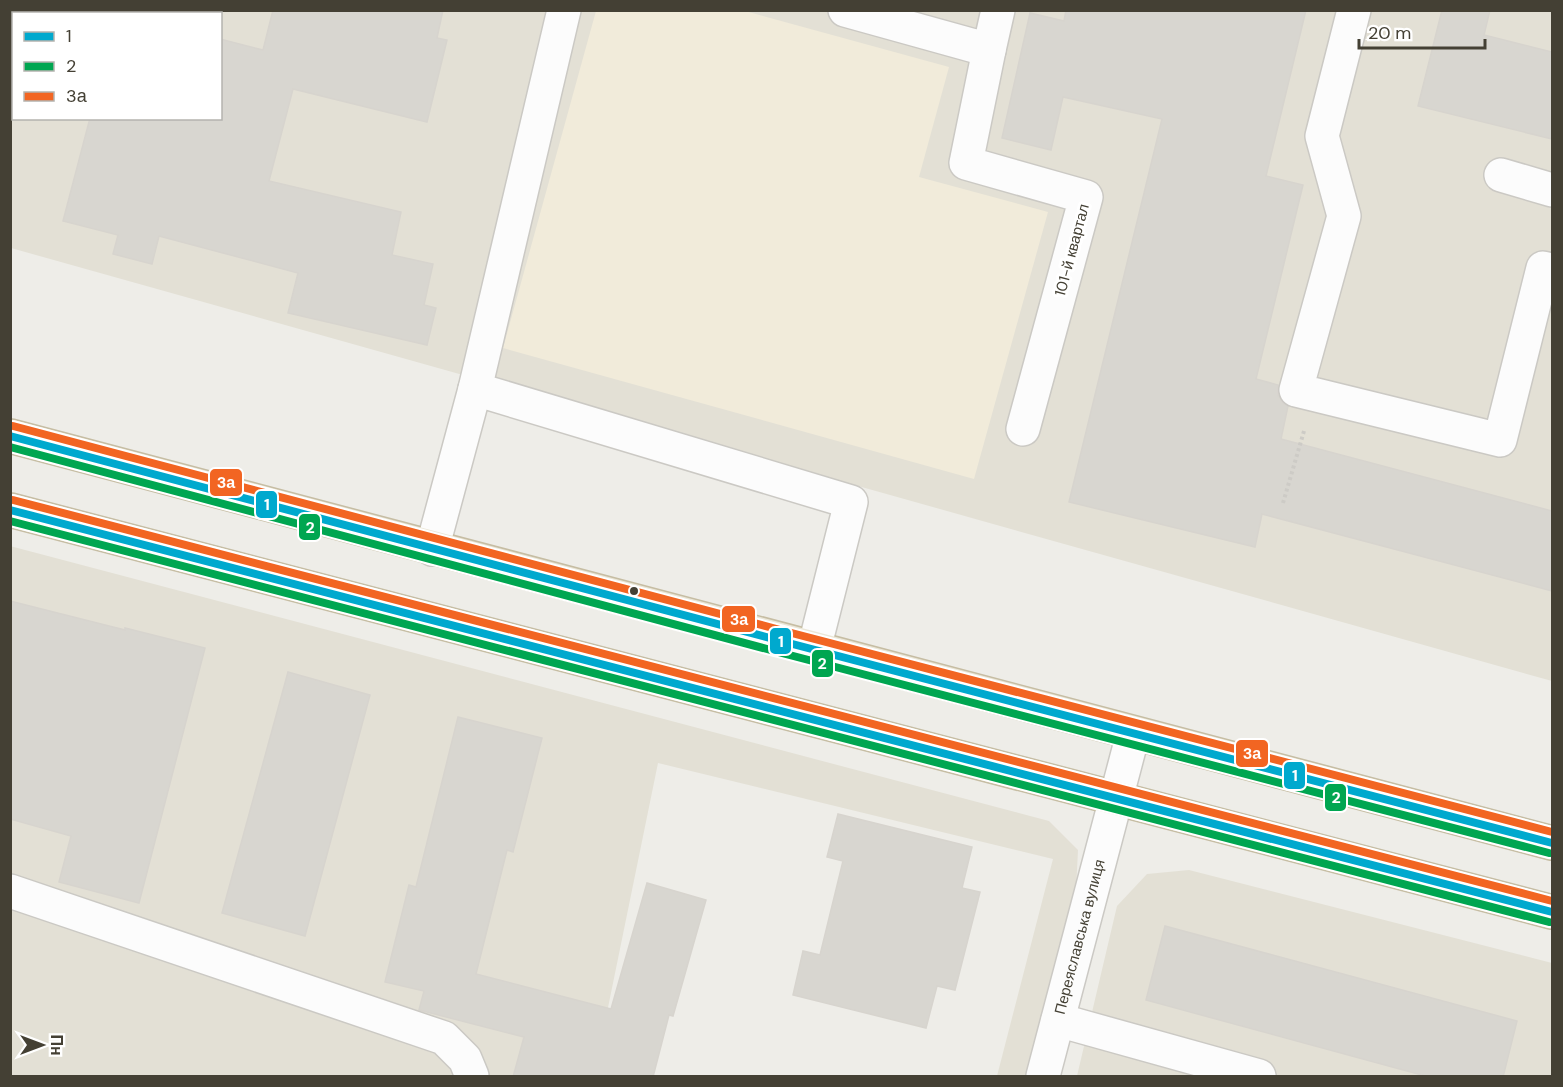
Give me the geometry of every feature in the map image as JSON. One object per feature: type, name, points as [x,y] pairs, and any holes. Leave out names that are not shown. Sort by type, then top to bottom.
[{"type":"highway","points":[[10,436],[1552,843]]},
{"type":"highway","points":[[10,510],[1552,912]]},
{"type":"street","points":[[432,549],[475,389],[564,10]]},
{"type":"street","points":[[845,10],[989,50],[998,10]]},
{"type":"street","points":[[1354,10],[1322,136],[1344,216],[1296,390],[1500,440],[1543,268],[1552,270]]},
{"type":"street","name":"101-й квартал","points":[[989,50],[966,163],[1086,197],[1023,429]]},
{"type":"street","points":[[1501,175],[1552,190]]},
{"type":"street","points":[[475,389],[851,502],[814,649]]},
{"type":"street","name":"Переяславська вулиця","points":[[1043,1077],[1133,734]]},
{"type":"street","points":[[10,891],[444,1038],[465,1059],[472,1077]]},
{"type":"street","points":[[1058,1020],[1259,1077]]},
{"type":"path","points":[[1283,503],[1315,395]]},
{"type":"shaded area","points":[[10,11],[1552,11],[1552,681],[11,248]]},
{"type":"shaded area","points":[[596,11],[745,11],[949,67],[919,177],[1048,212],[974,479],[503,348]]},
{"type":"shaded area","points":[[10,546],[1049,821],[1078,850],[1076,890],[1027,1076],[997,1076],[1053,859],[658,763],[594,1076],[11,1076]]},
{"type":"shaded area","points":[[1189,870],[1552,963],[1552,1076],[1077,1076],[1117,906],[1147,874]]},
{"type":"building","points":[[273,10],[443,10],[437,38],[447,40],[427,122],[293,89],[269,181],[401,212],[392,255],[433,264],[424,305],[436,308],[427,345],[288,313],[298,273],[159,236],[152,264],[113,254],[118,235],[63,221],[89,120],[222,120],[222,40],[263,50]]},
{"type":"building","points":[[1066,10],[1306,10],[1266,176],[1303,185],[1256,379],[1278,385],[1278,395],[1288,406],[1281,439],[1552,511],[1552,591],[1262,514],[1255,547],[1069,502],[1162,119],[1063,97],[1051,150],[1002,138],[1030,13],[1064,21]]},
{"type":"building","points":[[1442,10],[1490,10],[1484,35],[1552,52],[1552,139],[1418,106]]},
{"type":"building","points":[[10,601],[205,648],[139,903],[59,882],[71,836],[10,819]]},
{"type":"building","points":[[288,672],[370,695],[305,936],[222,913]]},
{"type":"building","points":[[458,717],[542,738],[513,852],[507,850],[476,974],[611,1009],[647,883],[706,900],[673,1016],[669,1015],[653,1077],[513,1077],[524,1037],[419,1010],[424,991],[385,982],[409,885],[416,887]]},
{"type":"building","points":[[838,814],[972,847],[962,888],[980,892],[955,990],[937,986],[926,1028],[793,995],[803,951],[820,955],[843,861],[827,857]]},
{"type":"building","points":[[1165,926],[1517,1021],[1503,1077],[1429,1077],[1146,1000]]},
{"type":"transit line","name":"3а","points":[[13,426],[1552,832]]},
{"type":"transit line","name":"1","points":[[10,436],[1552,843]]},
{"type":"transit line","name":"2","points":[[10,447],[778,652],[1549,853]]},
{"type":"transit line","name":"3а","points":[[13,500],[1552,901]]},
{"type":"transit line","name":"1","points":[[10,510],[1552,912]]},
{"type":"transit line","name":"2","points":[[10,521],[1549,922]]}]
